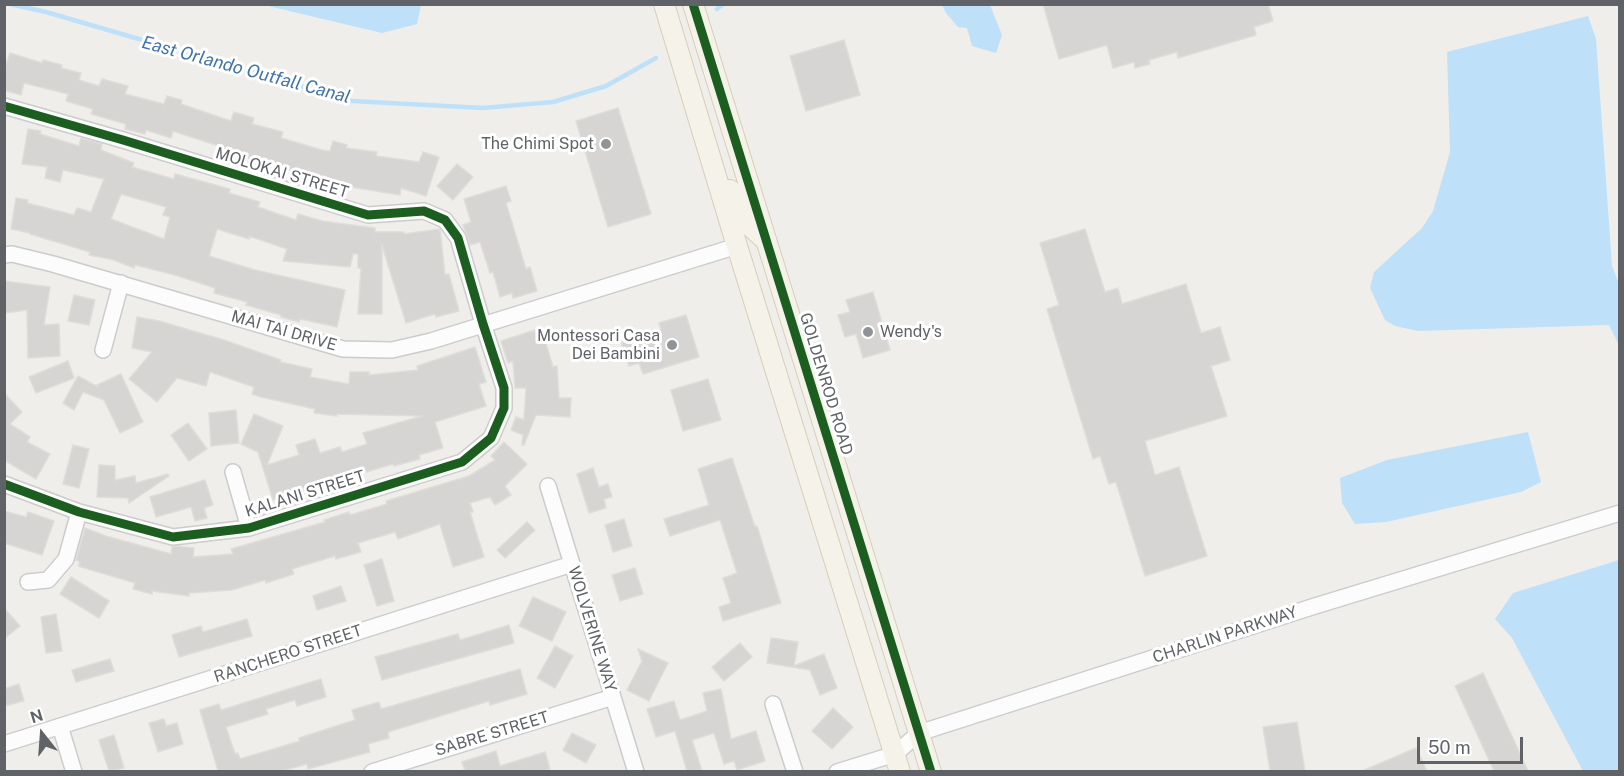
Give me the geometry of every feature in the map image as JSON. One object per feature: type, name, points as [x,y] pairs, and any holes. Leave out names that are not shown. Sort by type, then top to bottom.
[{"type":"main road","points":[[664,4],[736,246],[897,763]]},
{"type":"main road","name":"GOLDENROD ROAD","points":[[693,4],[931,771]]},
{"type":"main road","points":[[699,118],[707,121],[710,128],[735,203],[751,227],[761,238],[766,239]]},
{"type":"main road","points":[[736,246],[747,248],[764,269],[792,365],[809,377]]},
{"type":"street","name":"MOLOKAI STREET","points":[[4,106],[368,215],[424,212],[445,220],[458,238],[483,324]]},
{"type":"street","name":"MAI TAI DRIVE","points":[[4,255],[12,254],[122,283],[343,349],[392,350],[431,341],[736,246]]},
{"type":"street","points":[[103,350],[122,283]]},
{"type":"street","name":"KALANI STREET","points":[[4,484],[80,512],[173,537],[249,528],[462,462],[491,438],[504,408],[504,388],[483,324]]},
{"type":"street","points":[[233,472],[249,528]]},
{"type":"street","name":"WOLVERINE WAY","points":[[548,486],[636,771]]},
{"type":"street","points":[[28,582],[48,580],[66,559],[80,512]]},
{"type":"street","name":"CHARLIN PARKWAY","points":[[837,771],[897,763],[919,733],[1326,603],[1620,513]]},
{"type":"street","name":"RANCHERO STREET","points":[[4,744],[572,564]]},
{"type":"street","name":"SABRE STREET","points":[[372,771],[613,697]]},
{"type":"street","points":[[773,704],[795,771]]},
{"type":"street","points":[[60,726],[74,771]]},
{"type":"water","points":[[264,5],[421,5],[417,24],[382,33]]},
{"type":"water","points":[[942,5],[990,5],[1002,35],[996,53],[972,46],[967,28],[958,27]]},
{"type":"water","points":[[1588,16],[1596,39],[1612,266],[1619,284],[1619,345],[1609,325],[1418,331],[1395,326],[1385,320],[1370,288],[1374,272],[1422,228],[1433,211],[1450,152],[1447,52]]},
{"type":"water","points":[[1528,432],[1541,482],[1521,492],[1386,522],[1355,524],[1342,503],[1340,478],[1387,460]]},
{"type":"water","points":[[1619,560],[1619,771],[1583,771],[1512,638],[1495,619],[1513,593]]},
{"type":"building","points":[[1043,4],[1268,4],[1273,21],[1254,27],[1256,35],[1178,58],[1177,52],[1149,60],[1150,64],[1135,68],[1134,62],[1113,68],[1107,45],[1059,59]]},
{"type":"building","points":[[844,40],[860,95],[806,111],[790,56]]},
{"type":"building","points":[[10,53],[42,63],[43,60],[62,65],[61,68],[81,73],[79,80],[99,86],[102,79],[128,86],[125,94],[164,104],[167,96],[182,100],[181,104],[231,121],[234,112],[254,118],[252,124],[283,132],[281,138],[322,150],[330,151],[333,141],[347,145],[346,148],[377,152],[376,156],[419,162],[423,152],[439,157],[426,196],[401,188],[400,195],[332,184],[280,167],[220,153],[222,147],[173,131],[171,138],[146,130],[145,134],[125,129],[126,124],[91,114],[93,109],[66,101],[68,94],[24,83],[21,95],[4,90],[4,71]]},
{"type":"building","points":[[618,108],[651,214],[608,227],[576,121]]},
{"type":"building","points":[[28,129],[41,131],[40,134],[79,146],[81,138],[102,144],[101,150],[134,163],[132,167],[174,179],[175,174],[230,189],[229,193],[260,202],[258,207],[296,220],[298,214],[322,221],[375,228],[375,232],[404,232],[404,234],[440,229],[445,275],[449,274],[459,311],[436,317],[435,314],[406,323],[382,245],[382,314],[358,314],[361,268],[358,268],[358,254],[353,254],[350,267],[283,261],[287,249],[249,236],[249,239],[217,229],[209,256],[255,270],[345,290],[337,327],[281,317],[281,315],[246,305],[247,302],[214,293],[215,288],[175,275],[135,265],[134,268],[114,260],[89,255],[90,252],[11,229],[16,198],[74,215],[77,208],[91,212],[104,179],[63,170],[60,182],[45,178],[47,167],[22,164]],"holes":[[[121,194],[166,207],[163,215],[170,217],[164,239],[111,219]]]},
{"type":"building","points":[[457,164],[473,177],[453,200],[437,186]]},
{"type":"building","points":[[506,186],[511,201],[506,203],[526,269],[530,267],[537,291],[513,298],[512,293],[500,297],[493,272],[490,273],[480,242],[470,245],[463,225],[471,222],[464,199]]},
{"type":"building","points":[[1085,229],[1105,292],[1118,288],[1122,304],[1186,284],[1201,333],[1220,327],[1230,360],[1211,366],[1227,416],[1145,441],[1155,475],[1179,467],[1207,556],[1145,576],[1116,482],[1109,484],[1100,456],[1093,459],[1047,309],[1059,305],[1040,243]]},
{"type":"building","points":[[4,281],[50,287],[44,325],[59,324],[60,356],[28,358],[27,310],[4,313]]},
{"type":"building","points":[[873,292],[890,350],[863,358],[856,334],[845,337],[838,315],[850,312],[846,300]]},
{"type":"building","points":[[74,295],[95,300],[89,325],[68,321]]},
{"type":"building","points":[[686,315],[699,357],[643,374],[639,363],[629,366],[621,342],[661,330],[659,323]]},
{"type":"building","points":[[137,317],[224,340],[281,360],[280,362],[312,369],[310,377],[349,384],[350,372],[369,372],[369,375],[418,370],[417,366],[475,347],[486,382],[479,384],[486,406],[435,422],[443,448],[419,455],[420,459],[394,466],[393,464],[329,483],[331,491],[312,497],[309,489],[273,500],[258,452],[241,444],[254,414],[283,426],[267,465],[299,455],[296,445],[315,439],[320,453],[340,447],[342,452],[367,444],[363,433],[422,416],[337,414],[337,416],[314,413],[315,409],[252,394],[254,387],[210,372],[206,386],[177,378],[157,402],[129,379],[152,352],[132,348]]},
{"type":"building","points":[[535,330],[537,339],[544,337],[553,367],[557,366],[559,398],[571,398],[570,417],[536,415],[524,445],[522,445],[523,435],[511,430],[516,417],[524,420],[526,388],[515,388],[513,361],[508,363],[501,341]]},
{"type":"building","points":[[68,361],[74,378],[36,393],[29,377]]},
{"type":"building","points":[[121,374],[143,422],[120,433],[104,400],[83,392],[74,410],[63,403],[78,376],[98,387],[97,385]]},
{"type":"building","points":[[708,379],[721,420],[683,431],[671,390]]},
{"type":"building","points":[[4,393],[22,412],[10,424],[30,437],[27,442],[50,454],[36,479],[4,460]]},
{"type":"building","points":[[236,410],[239,443],[211,446],[209,413]]},
{"type":"building","points":[[188,423],[207,449],[189,461],[171,435]]},
{"type":"building","points":[[504,442],[527,464],[505,486],[511,495],[495,505],[490,497],[470,503],[473,512],[470,512],[484,557],[453,567],[440,524],[398,539],[395,532],[358,543],[361,552],[336,559],[335,556],[292,569],[294,574],[266,583],[265,580],[232,590],[189,593],[189,596],[152,591],[152,594],[133,589],[135,583],[78,566],[80,562],[76,560],[85,528],[171,554],[172,547],[176,546],[194,548],[193,557],[233,554],[231,549],[325,522],[324,520],[349,512],[350,515],[387,504],[386,501],[469,476],[495,460],[491,456]]},
{"type":"building","points":[[73,445],[89,449],[79,488],[63,484]]},
{"type":"building","points":[[732,458],[755,527],[757,526],[781,603],[723,621],[719,607],[731,603],[723,578],[737,573],[720,520],[670,536],[664,519],[709,505],[698,469]]},
{"type":"building","points":[[99,465],[115,466],[115,480],[135,476],[136,483],[168,474],[169,476],[129,503],[128,498],[97,497]]},
{"type":"building","points":[[593,468],[599,487],[608,484],[612,497],[604,499],[606,508],[589,513],[577,474]]},
{"type":"building","points":[[205,480],[213,505],[204,508],[207,518],[195,521],[191,507],[156,517],[150,497]]},
{"type":"building","points":[[4,511],[26,517],[28,512],[54,521],[42,555],[4,543]]},
{"type":"building","points":[[624,519],[632,546],[613,552],[605,525]]},
{"type":"building","points":[[527,522],[535,530],[505,558],[497,550]]},
{"type":"building","points":[[382,559],[394,601],[377,606],[364,565]]},
{"type":"building","points":[[635,568],[643,594],[620,601],[612,575]]},
{"type":"building","points":[[71,577],[109,601],[99,618],[60,594]]},
{"type":"building","points":[[341,586],[346,601],[317,610],[313,596]]},
{"type":"building","points":[[533,597],[566,612],[552,641],[519,626]]},
{"type":"building","points":[[4,608],[20,626],[4,639]]},
{"type":"building","points":[[56,614],[62,651],[46,653],[41,617]]},
{"type":"building","points":[[247,619],[252,636],[179,657],[172,635],[201,626],[203,632]]},
{"type":"building","points":[[509,625],[514,643],[382,680],[375,657],[458,634],[460,640]]},
{"type":"building","points":[[771,638],[798,642],[794,666],[824,654],[837,688],[820,695],[810,670],[767,663]]},
{"type":"building","points":[[740,643],[752,657],[724,681],[712,667]]},
{"type":"building","points":[[555,646],[573,656],[555,688],[537,678]]},
{"type":"building","points":[[638,649],[668,663],[649,701],[627,690],[642,661]]},
{"type":"building","points":[[110,659],[114,671],[76,682],[72,670]]},
{"type":"building","points":[[520,669],[527,694],[490,705],[489,701],[388,732],[389,738],[368,744],[370,752],[308,769],[307,764],[282,771],[218,771],[200,710],[219,704],[221,710],[321,679],[326,697],[297,706],[295,700],[266,709],[268,714],[226,727],[235,754],[238,753],[240,759],[300,741],[299,738],[355,720],[352,710],[379,702],[381,709]]},
{"type":"building","points":[[1483,673],[1528,771],[1494,771],[1455,686]]},
{"type":"building","points":[[19,684],[24,701],[4,706],[4,689]]},
{"type":"building","points":[[721,689],[731,739],[756,731],[765,761],[737,770],[734,761],[724,764],[714,733],[692,740],[702,771],[687,771],[675,731],[656,737],[647,709],[674,701],[680,720],[707,711],[703,693]]},
{"type":"building","points":[[833,708],[853,727],[832,749],[812,731]]},
{"type":"building","points":[[164,719],[166,726],[177,723],[183,744],[158,752],[149,723]]},
{"type":"building","points":[[1297,722],[1305,771],[1270,771],[1263,727]]},
{"type":"building","points":[[572,733],[596,745],[586,763],[563,750]]},
{"type":"building","points":[[114,735],[124,768],[109,771],[99,740]]},
{"type":"building","points":[[1416,748],[1427,771],[1362,771]]},
{"type":"building","points":[[496,751],[500,766],[545,752],[550,769],[543,771],[465,771],[462,762]]},
{"type":"waterway","name":"East Orlando Outfall Canal","points":[[10,4],[46,12],[352,101],[483,108],[553,102],[606,86],[656,58]]},
{"type":"waterway","name":"East Orlando Outfall Canal","points":[[717,9],[723,4]]},
{"type":"cycle path","points":[[693,4],[931,772]]},
{"type":"cycle path","points":[[4,106],[368,215],[424,211],[445,220],[458,238],[504,388],[504,408],[491,438],[462,462],[249,528],[173,537],[79,512],[4,484]]},
{"type":"place","name":"The Chimi Spot","points":[[606,144]]},
{"type":"place","name":"Wendy's","points":[[868,332]]},
{"type":"place","name":"Montessori Casa Dei Bambini","points":[[672,345]]}]
